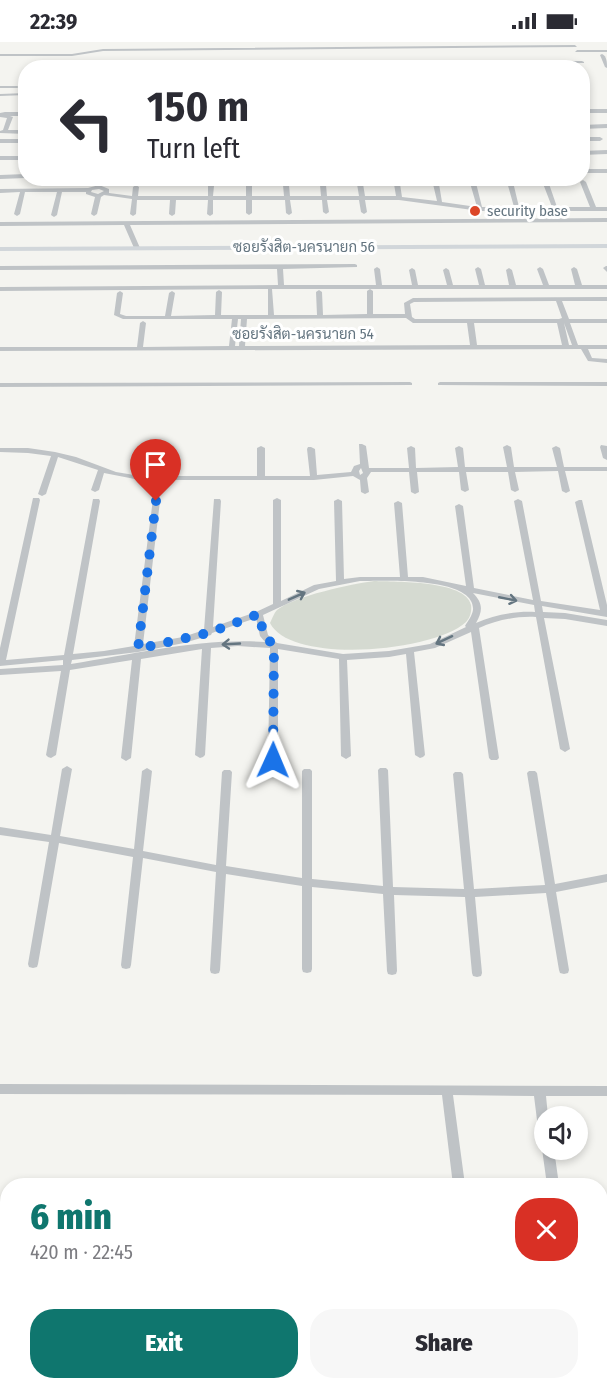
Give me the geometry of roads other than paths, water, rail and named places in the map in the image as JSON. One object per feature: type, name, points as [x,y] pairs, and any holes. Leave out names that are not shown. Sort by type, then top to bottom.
[{"type":"street","points":[[182,56],[183,42]]},
{"type":"street","points":[[208,56],[209,42]]},
{"type":"street","points":[[235,42],[235,56]]},
{"type":"street","points":[[261,42],[262,56]]},
{"type":"street","points":[[287,42],[288,55]]},
{"type":"street","points":[[313,42],[315,55]]},
{"type":"street","points":[[78,54],[80,43]]},
{"type":"street","points":[[103,50],[105,43]]},
{"type":"street","points":[[128,56],[130,43]]},
{"type":"street","points":[[156,43],[156,57]]},
{"type":"street","points":[[16,55],[20,44]]},
{"type":"street","points":[[46,55],[49,44]]},
{"type":"street","points":[[0,55],[78,54],[103,50],[314,48],[340,45],[365,48],[392,45],[470,44],[548,44],[607,51]]},
{"type":"street","points":[[470,44],[474,54]]},
{"type":"street","points":[[496,44],[500,54]]},
{"type":"street","points":[[523,44],[528,54]]},
{"type":"street","points":[[548,44],[552,53]]},
{"type":"street","points":[[340,45],[342,55]]},
{"type":"street","points":[[392,45],[394,54]]},
{"type":"street","points":[[419,45],[421,54]]},
{"type":"street","points":[[444,45],[447,55]]},
{"type":"street","points":[[602,56],[606,63]]},
{"type":"street","points":[[0,87],[16,87]]},
{"type":"street","points":[[0,95],[18,94]]},
{"type":"street","points":[[590,109],[607,110]]},
{"type":"street","points":[[0,116],[18,116]]},
{"type":"street","points":[[0,116],[18,116]]},
{"type":"street","points":[[3,132],[10,117]]},
{"type":"street","points":[[590,118],[596,126]]},
{"type":"street","points":[[590,126],[607,126]]},
{"type":"street","points":[[590,139],[600,139]]},
{"type":"street","points":[[0,141],[18,141]]},
{"type":"street","points":[[590,153],[607,153]]},
{"type":"street","points":[[0,158],[18,158]]},
{"type":"street","points":[[590,171],[607,171]]},
{"type":"street","points":[[0,177],[18,176]]},
{"type":"street","points":[[210,214],[211,186]]},
{"type":"street","points":[[249,186],[249,213]]},
{"type":"street","points":[[286,186],[289,213]]},
{"type":"street","points":[[323,186],[326,212]]},
{"type":"street","points":[[360,186],[364,212]]},
{"type":"street","points":[[397,186],[399,198]]},
{"type":"street","points":[[436,186],[440,204]]},
{"type":"street","points":[[474,186],[480,209]]},
{"type":"street","points":[[511,186],[517,209]]},
{"type":"street","points":[[546,186],[555,209]]},
{"type":"street","points":[[585,186],[594,209]]},
{"type":"street","points":[[133,214],[136,187]]},
{"type":"street","points":[[0,191],[102,188],[107,190],[105,194]]},
{"type":"street","points":[[17,214],[23,190]]},
{"type":"street","points":[[54,215],[60,190]]},
{"type":"street","points":[[88,190],[89,194],[98,196],[105,194],[135,198],[399,198],[480,209],[607,209]]},
{"type":"street","points":[[94,214],[98,196]]},
{"type":"street","points":[[172,214],[173,198]]},
{"type":"street","points":[[0,224],[607,220]]},
{"type":"street","points":[[126,223],[137,248]]},
{"type":"street","name":"ซอยรังสิต-นครนายก 56","points":[[0,249],[607,246]]},
{"type":"street","points":[[0,268],[355,266]]},
{"type":"street","points":[[280,267],[281,287]]},
{"type":"street","points":[[574,268],[579,287]]},
{"type":"street","points":[[377,269],[379,286]]},
{"type":"street","points":[[478,269],[482,286]]},
{"type":"street","points":[[540,269],[547,286]]},
{"type":"street","points":[[412,270],[415,286]]},
{"type":"street","points":[[446,270],[450,286]]},
{"type":"street","points":[[509,270],[513,286]]},
{"type":"street","points":[[74,288],[76,271]]},
{"type":"street","points":[[240,288],[241,271]]},
{"type":"street","points":[[44,289],[48,272]]},
{"type":"street","points":[[106,288],[108,272]]},
{"type":"street","points":[[205,288],[206,272]]},
{"type":"street","points":[[138,288],[139,280]]},
{"type":"street","points":[[168,317],[172,280]]},
{"type":"street","points":[[0,289],[138,288],[172,291],[281,287],[607,286]]},
{"type":"street","points":[[270,290],[271,316]]},
{"type":"street","points":[[370,291],[370,316]]},
{"type":"street","points":[[218,317],[219,292]]},
{"type":"street","points":[[319,292],[320,316]]},
{"type":"street","points":[[120,293],[117,315],[120,317],[408,316]]},
{"type":"street","points":[[558,299],[564,320],[566,348]]},
{"type":"street","points":[[607,299],[407,301],[408,316],[413,321],[607,321]]},
{"type":"street","points":[[232,347],[235,317]]},
{"type":"street","points":[[242,347],[244,317]]},
{"type":"street","points":[[564,320],[580,348],[590,360],[607,361]]},
{"type":"street","points":[[470,321],[474,347]]},
{"type":"street","points":[[140,348],[143,323]]},
{"type":"street","name":"ซอยรังสิต-นครนายก 54","points":[[0,350],[232,347],[607,347]]},
{"type":"street","points":[[0,386],[410,384]]},
{"type":"street","points":[[440,384],[607,384]]},
{"type":"street","points":[[362,446],[365,492]]},
{"type":"street","points":[[411,447],[415,492]]},
{"type":"street","points":[[507,447],[515,490]]},
{"type":"street","points":[[604,447],[607,458]]},
{"type":"street","points":[[261,448],[261,478]]},
{"type":"street","points":[[459,448],[465,490]]},
{"type":"street","points":[[556,448],[566,491]]},
{"type":"street","points":[[311,449],[314,478]]},
{"type":"street","points":[[0,451],[29,450],[55,455],[101,471],[140,478],[314,478],[362,472],[413,470],[607,469]]},
{"type":"street","points":[[55,455],[39,497],[0,666],[68,663],[207,645],[274,645],[343,657],[410,651],[432,646],[471,627],[538,609]]},
{"type":"street","points":[[95,490],[101,471]]},
{"type":"street","points":[[277,500],[277,605]]},
{"type":"street","points":[[51,755],[96,501]]},
{"type":"street","points":[[126,758],[156,501]]},
{"type":"street","points":[[208,633],[217,501]]},
{"type":"street","points":[[338,501],[340,582]]},
{"type":"street","points":[[518,501],[565,748]]},
{"type":"street","points":[[137,653],[208,633],[259,614],[317,587],[340,582],[404,578],[470,589],[538,609],[606,617],[579,502]]},
{"type":"street","points":[[398,503],[404,578]]},
{"type":"street","points":[[459,506],[470,589]]},
{"type":"street","points":[[459,587],[472,596],[479,607],[471,627],[494,758]]},
{"type":"street","points":[[259,614],[264,636],[274,645],[273,760]]},
{"type":"street","points":[[200,755],[207,645]]},
{"type":"street","points":[[410,651],[420,755]]},
{"type":"street","points":[[343,657],[346,756]]},
{"type":"street","points":[[33,964],[67,769]]},
{"type":"street","points":[[383,770],[392,971]]},
{"type":"street","points":[[126,965],[147,771]]},
{"type":"street","points":[[307,771],[307,969]]},
{"type":"street","points":[[215,970],[227,772]]},
{"type":"street","points":[[532,773],[564,970]]},
{"type":"street","points":[[458,774],[477,973]]},
{"type":"street","points":[[0,831],[54,838],[221,870],[307,883],[387,890],[469,892],[551,889],[607,878]]},
{"type":"street","points":[[0,1089],[607,1091]]},
{"type":"street","points":[[539,1090],[541,1106]]},
{"type":"street","points":[[447,1092],[458,1178]]},
{"type":"street","points":[[550,1160],[552,1178]]},
{"type":"place","name":"security base","points":[[475,211]]}]
